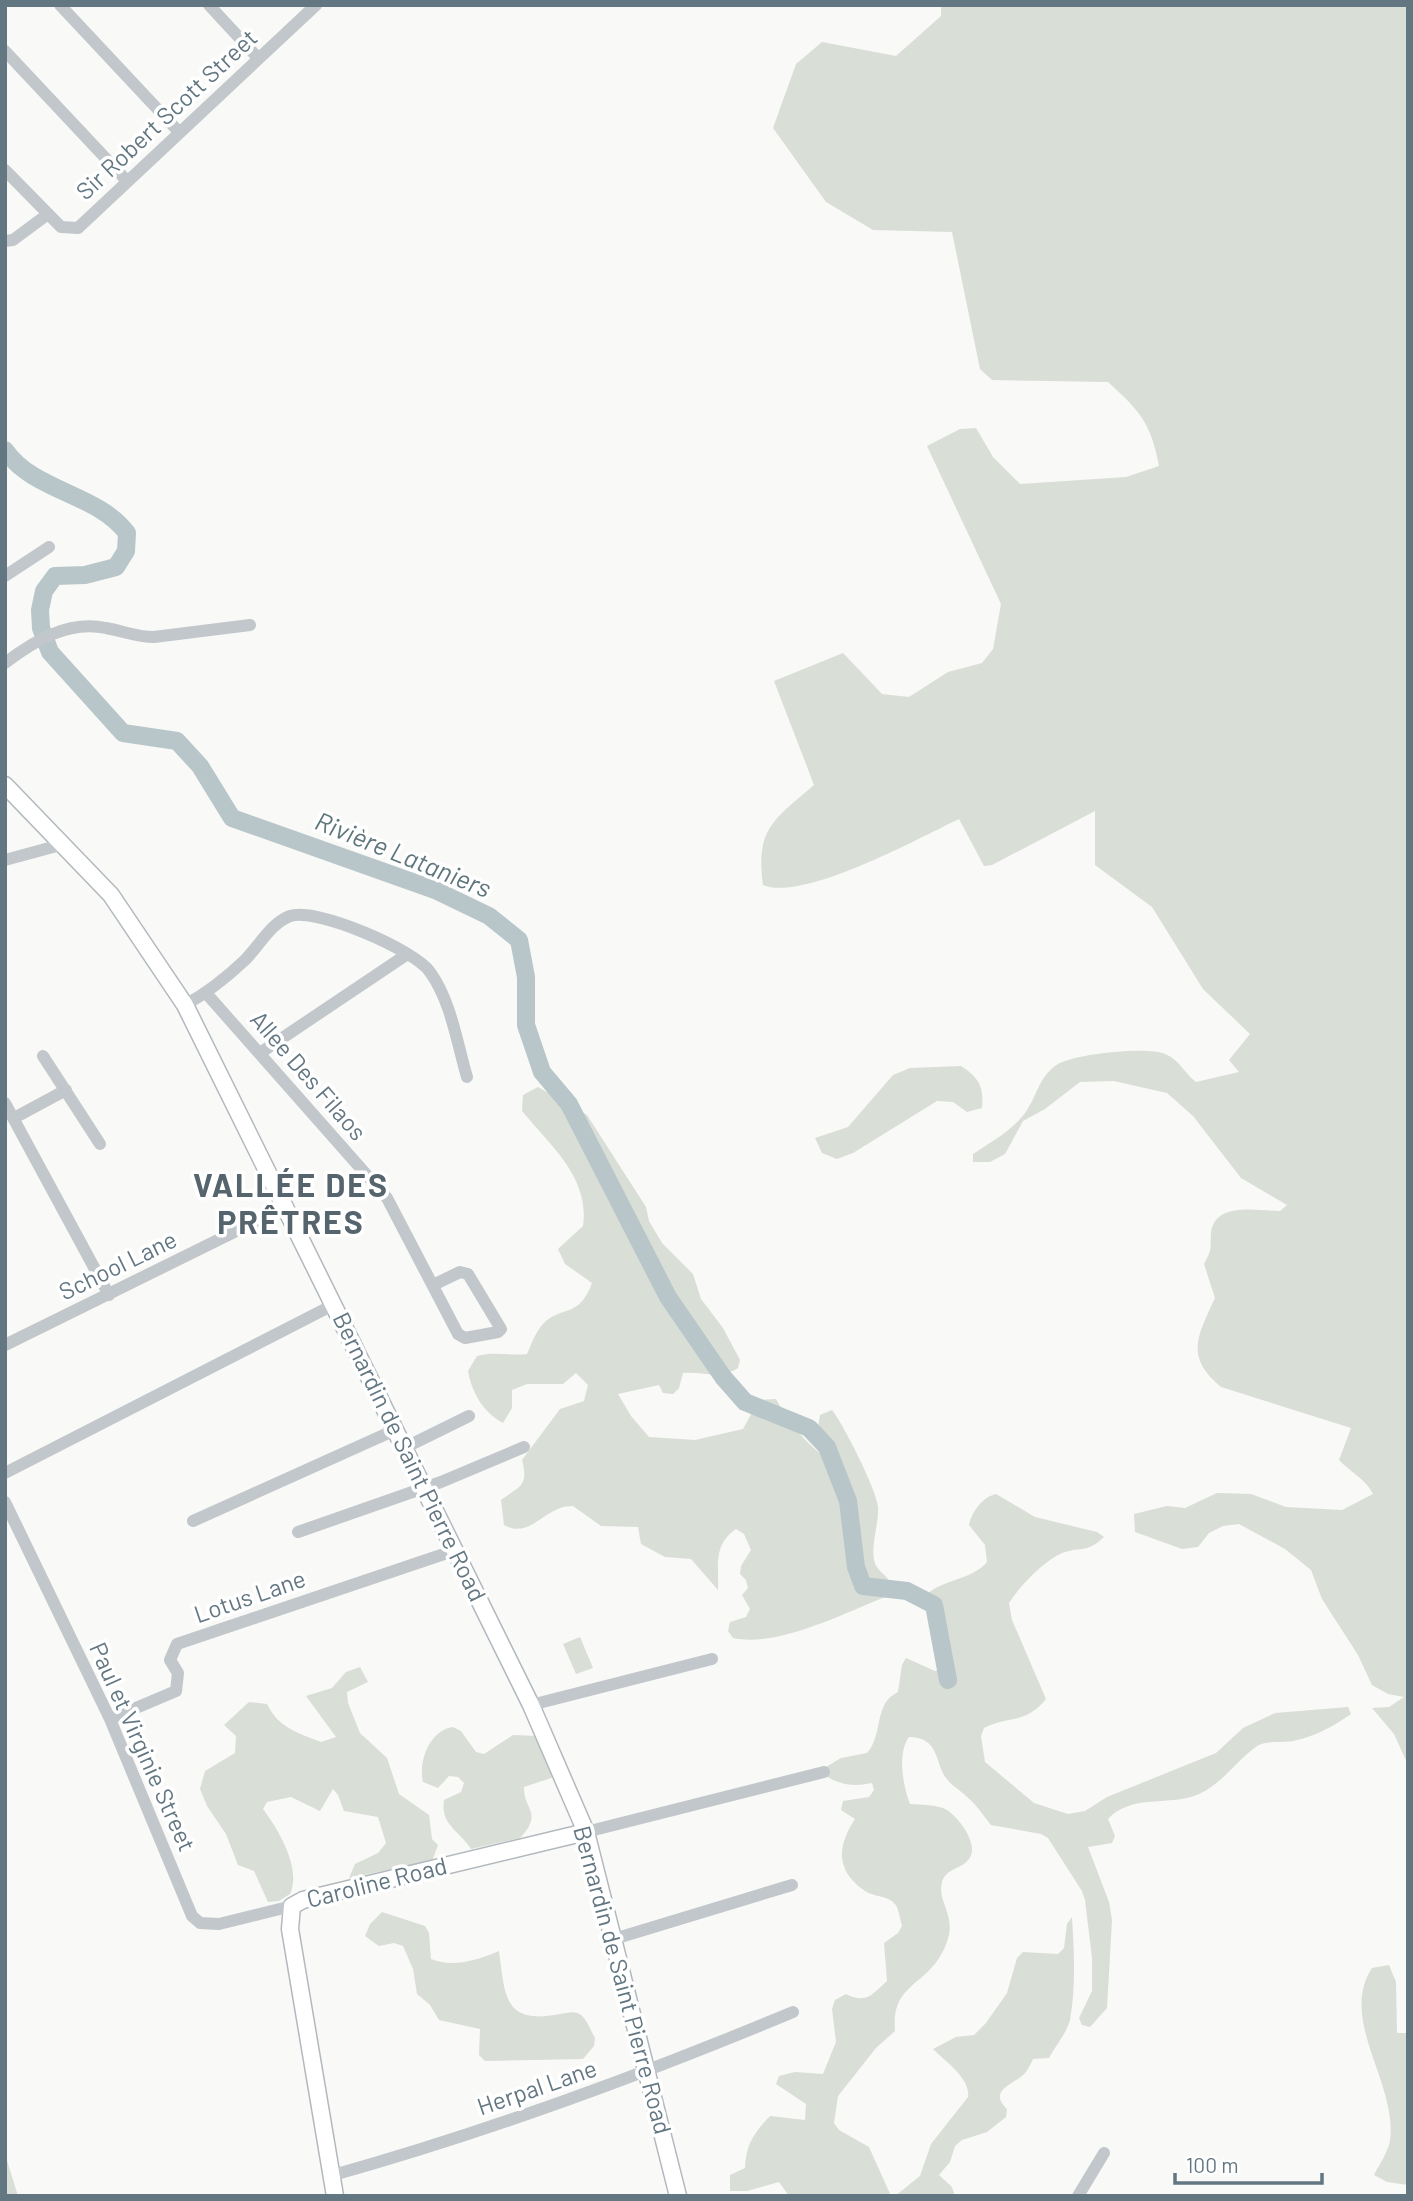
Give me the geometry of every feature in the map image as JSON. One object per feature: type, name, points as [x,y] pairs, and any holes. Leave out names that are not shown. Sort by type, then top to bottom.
[{"type":"main road","name":"Bernardin de Saint Pierre Road","points":[[5,785],[111,895],[185,1004],[531,1705],[586,1832],[678,2196]]},
{"type":"main road","name":"Caroline Road","points":[[335,2196],[290,1929],[292,1906],[303,1900],[586,1832]]},
{"type":"street","points":[[60,5],[179,132]]},
{"type":"street","points":[[209,5],[258,58]]},
{"type":"street","name":"Sir Robert Scott Street","points":[[48,214],[61,227],[78,228],[316,5]]},
{"type":"street","points":[[5,51],[127,181]]},
{"type":"street","points":[[5,170],[48,214],[13,240],[5,241]]},
{"type":"street","points":[[5,576],[49,547]]},
{"type":"street","points":[[5,663],[32,642],[53,633],[90,626],[139,637],[154,637],[250,625]]},
{"type":"street","points":[[5,860],[64,844]]},
{"type":"street","points":[[185,1004],[206,993],[245,960],[278,923],[291,915],[306,914],[331,919],[429,969],[443,993],[467,1077]]},
{"type":"street","points":[[260,1053],[406,955]]},
{"type":"street","name":"Allee Des Filaos","points":[[206,993],[387,1198],[458,1334],[465,1338],[498,1332],[500,1323],[468,1274],[460,1272],[433,1285]]},
{"type":"street","points":[[43,1056],[100,1144]]},
{"type":"street","points":[[14,1118],[66,1090]]},
{"type":"street","points":[[5,1103],[109,1295]]},
{"type":"street","name":"School Lane","points":[[5,1345],[286,1206]]},
{"type":"street","points":[[5,1473],[335,1304]]},
{"type":"street","points":[[404,1448],[470,1416]]},
{"type":"street","points":[[192,1521],[395,1430]]},
{"type":"street","points":[[298,1532],[524,1447]]},
{"type":"street","name":"Paul et Virginie Street","points":[[5,1502],[110,1718],[192,1916],[200,1923],[219,1924],[292,1906]]},
{"type":"street","name":"Lotus Lane","points":[[110,1718],[176,1691],[178,1673],[170,1660],[177,1644],[453,1551]]},
{"type":"street","points":[[531,1705],[712,1660]]},
{"type":"street","points":[[586,1832],[824,1772]]},
{"type":"street","points":[[614,1939],[792,1885]]},
{"type":"street","name":"Herpal Lane","points":[[330,2176],[414,2152],[648,2072],[793,2012]]},
{"type":"street","points":[[1078,2196],[1104,2153]]},
{"type":"shaded area","points":[[941,5],[1408,5],[1408,1765],[1394,1734],[1372,1708],[1389,1707],[1404,1697],[1388,1694],[1372,1685],[1358,1655],[1322,1599],[1311,1570],[1285,1549],[1239,1524],[1223,1526],[1209,1533],[1198,1547],[1182,1549],[1135,1532],[1134,1514],[1167,1506],[1185,1508],[1217,1493],[1251,1494],[1286,1507],[1342,1510],[1373,1494],[1362,1480],[1339,1460],[1351,1428],[1221,1387],[1209,1376],[1198,1355],[1200,1335],[1215,1298],[1204,1264],[1210,1251],[1214,1223],[1229,1212],[1280,1211],[1287,1205],[1241,1178],[1193,1116],[1167,1093],[1114,1081],[1080,1082],[1045,1109],[1023,1121],[1005,1154],[990,1162],[973,1162],[973,1154],[1002,1135],[1022,1117],[1045,1076],[1063,1062],[1092,1055],[1143,1051],[1165,1054],[1196,1082],[1239,1072],[1229,1060],[1250,1034],[1203,989],[1152,907],[1095,865],[1095,811],[992,865],[984,866],[959,819],[890,853],[832,877],[805,885],[781,888],[763,885],[761,866],[765,837],[788,807],[814,785],[774,681],[843,653],[882,694],[909,697],[948,672],[982,663],[993,649],[1001,604],[927,446],[960,429],[976,428],[993,457],[1020,484],[1126,477],[1159,466],[1148,428],[1136,410],[1108,382],[992,380],[980,369],[952,232],[873,230],[826,202],[773,128],[796,64],[822,42],[896,56],[941,16]]},
{"type":"shaded area","points":[[961,1066],[979,1083],[982,1108],[967,1112],[953,1102],[937,1101],[853,1153],[837,1159],[822,1153],[815,1138],[848,1127],[893,1075],[910,1068]]},
{"type":"shaded area","points":[[538,1087],[587,1115],[646,1207],[649,1221],[662,1243],[693,1274],[701,1299],[723,1328],[740,1360],[738,1368],[724,1374],[683,1373],[679,1388],[673,1394],[663,1393],[659,1385],[618,1394],[631,1416],[649,1437],[695,1440],[743,1429],[759,1400],[776,1399],[810,1444],[837,1462],[818,1427],[820,1415],[832,1410],[858,1457],[876,1498],[878,1513],[874,1560],[891,1585],[888,1596],[791,1633],[751,1640],[733,1638],[728,1631],[730,1622],[746,1617],[750,1609],[742,1595],[748,1588],[746,1580],[740,1574],[741,1566],[751,1550],[744,1534],[736,1529],[720,1548],[718,1590],[691,1559],[665,1557],[641,1544],[638,1527],[601,1526],[573,1506],[563,1507],[522,1528],[504,1525],[501,1500],[521,1484],[524,1475],[522,1460],[560,1409],[584,1401],[588,1385],[576,1373],[563,1384],[527,1384],[512,1390],[512,1408],[503,1423],[480,1401],[472,1387],[468,1371],[477,1356],[527,1354],[543,1324],[550,1318],[576,1307],[592,1283],[565,1264],[558,1249],[583,1226],[584,1209],[574,1178],[566,1164],[522,1111],[523,1095]]},
{"type":"shaded area","points":[[996,1494],[1035,1517],[1097,1532],[1104,1537],[1092,1546],[1067,1551],[1053,1558],[1032,1576],[1009,1603],[1012,1620],[1046,1699],[1031,1713],[984,1728],[981,1736],[985,1762],[1034,1803],[1068,1814],[1085,1811],[1107,1797],[1216,1753],[1243,1728],[1275,1713],[1348,1707],[1351,1714],[1309,1736],[1257,1746],[1215,1784],[1199,1794],[1188,1798],[1128,1806],[1108,1819],[1115,1836],[1112,1843],[1088,1847],[1109,1902],[1112,1920],[1107,2008],[1090,2027],[1082,2025],[1079,2018],[1092,1991],[1092,1958],[1082,1891],[1048,1838],[1041,1834],[991,1825],[973,1802],[946,1778],[931,1746],[919,1738],[909,1737],[902,1760],[903,1779],[910,1804],[947,1810],[967,1832],[972,1853],[966,1862],[947,1874],[942,1882],[942,1898],[950,1930],[942,1953],[935,1964],[903,1995],[895,2016],[895,2031],[876,2048],[838,2096],[834,2123],[839,2130],[869,2147],[891,2196],[789,2196],[779,2182],[747,2191],[730,2191],[730,2175],[745,2168],[752,2139],[770,2116],[805,2120],[806,2104],[776,2084],[779,2076],[795,2072],[823,2074],[836,2042],[832,2009],[835,2000],[846,1994],[864,1998],[887,1981],[884,1943],[898,1933],[902,1926],[898,1909],[892,1901],[869,1893],[855,1883],[848,1875],[842,1857],[845,1838],[855,1819],[841,1810],[843,1801],[869,1797],[874,1790],[872,1783],[847,1784],[824,1775],[826,1767],[841,1758],[867,1753],[876,1737],[885,1704],[898,1692],[902,1665],[906,1658],[935,1671],[947,1668],[942,1620],[926,1595],[974,1572],[987,1562],[985,1545],[969,1525],[978,1506],[986,1498]]},
{"type":"shaded area","points":[[580,1637],[593,1668],[576,1674],[563,1644]]},
{"type":"shaded area","points":[[360,1667],[368,1682],[347,1692],[348,1703],[360,1733],[387,1758],[399,1794],[429,1815],[432,1839],[438,1845],[432,1861],[349,1878],[355,1864],[378,1853],[386,1843],[378,1817],[344,1811],[333,1789],[320,1811],[291,1797],[267,1802],[263,1809],[287,1850],[293,1873],[290,1894],[279,1901],[268,1902],[254,1871],[238,1865],[226,1834],[207,1806],[200,1789],[205,1771],[235,1753],[236,1736],[224,1725],[249,1702],[267,1704],[283,1724],[304,1736],[321,1742],[336,1737],[306,1696],[332,1688],[346,1672]]},
{"type":"shaded area","points":[[453,1727],[461,1731],[476,1752],[484,1754],[513,1735],[538,1736],[554,1777],[524,1787],[532,1817],[527,1830],[520,1838],[471,1849],[448,1822],[444,1809],[444,1800],[461,1792],[464,1783],[458,1777],[449,1776],[438,1788],[423,1782],[422,1765],[432,1740],[445,1729]]},
{"type":"shaded area","points":[[382,1912],[425,1926],[429,1933],[431,1959],[439,1962],[474,1960],[499,1951],[506,1994],[518,2011],[542,2016],[579,2013],[595,2038],[594,2046],[583,2059],[485,2061],[479,2055],[480,2029],[439,2020],[430,2005],[417,1994],[413,1969],[403,1946],[394,1943],[379,1946],[365,1936],[370,1924]]},
{"type":"shaded area","points":[[1072,1917],[1074,1981],[1070,2020],[1049,2058],[1033,2059],[1025,2073],[1001,2092],[1000,2097],[1007,2109],[1006,2117],[987,2132],[962,2140],[955,2146],[950,2162],[939,2175],[952,2187],[955,2196],[895,2196],[920,2176],[931,2144],[968,2097],[968,2090],[961,2077],[933,2049],[956,2037],[974,2035],[1007,1993],[1017,1958],[1023,1952],[1058,1954],[1064,1948],[1067,1924]]},
{"type":"shaded area","points":[[1389,1965],[1396,1982],[1397,2033],[1408,2033],[1408,2185],[1387,2182],[1374,2175],[1389,2145],[1390,2119],[1365,2030],[1363,1988],[1372,1968]]},
{"type":"shaded area","points":[[5,2154],[18,2196],[5,2196]]},
{"type":"waterway","name":"Rivière Lataniers","points":[[5,450],[17,464],[32,475],[99,509],[127,533],[126,551],[116,567],[85,575],[55,576],[44,591],[40,610],[41,628],[50,652],[123,733],[177,741],[200,766],[232,818],[435,890],[489,916],[519,940],[526,977],[526,1025],[542,1072],[569,1104],[668,1297],[723,1377],[745,1402],[809,1428],[827,1447],[848,1501],[856,1567],[863,1586],[907,1591],[934,1605],[948,1680]]},
{"type":"district","name":"VALLÉE DES PRÊTRES","points":[[291,1204]]}]
